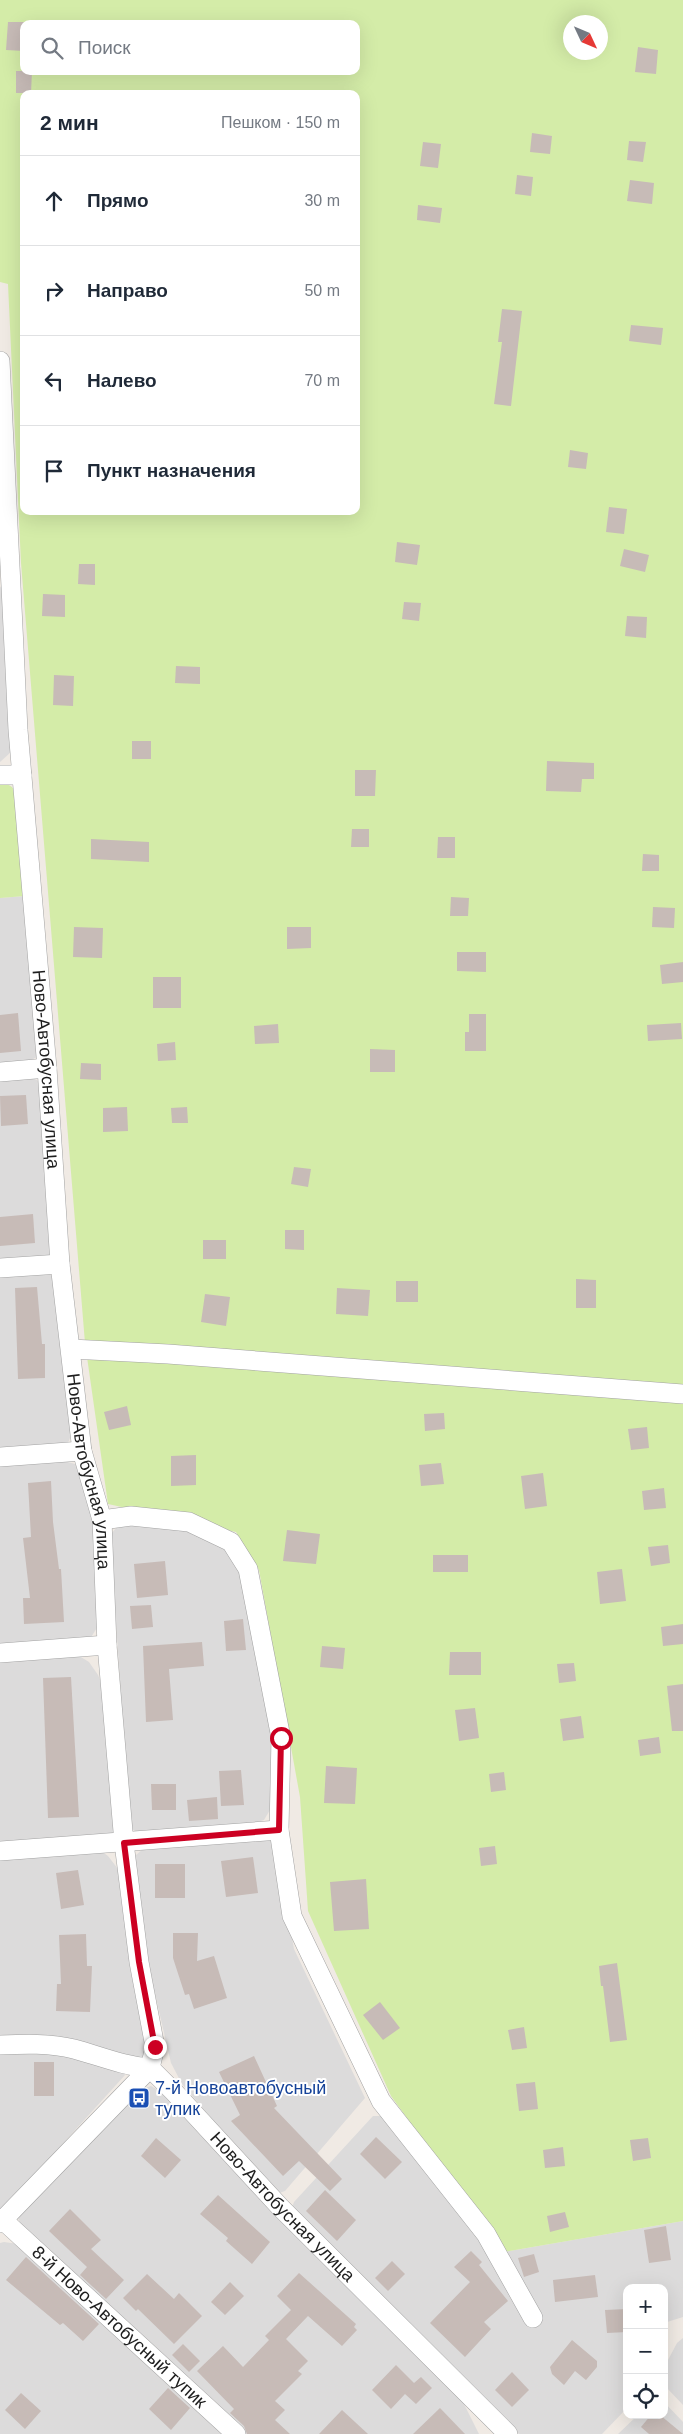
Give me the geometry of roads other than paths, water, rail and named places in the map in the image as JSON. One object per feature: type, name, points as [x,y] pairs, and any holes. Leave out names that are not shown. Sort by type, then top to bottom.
[{"type":"street","name":"Ново-Автобусная улица","points":[[0,361],[4,565],[47,1068],[60,1264],[82,1451],[102,1520],[107,1646],[124,1843],[139,1962],[155,2047],[150,2068],[280,2207],[508,2434]]},
{"type":"street","points":[[0,775],[22,775]]},
{"type":"street","points":[[0,1072],[47,1068]]},
{"type":"street","points":[[0,1268],[60,1264]]},
{"type":"street","points":[[71,1349],[168,1354],[683,1394]]},
{"type":"street","points":[[0,1457],[82,1451]]},
{"type":"street","points":[[102,1520],[131,1516],[189,1522],[231,1542],[248,1569],[281,1738],[279,1830],[292,1916],[381,2101],[486,2234],[533,2318]]},
{"type":"street","points":[[0,1653],[107,1646]]},
{"type":"street","points":[[0,1851],[279,1830]]},
{"type":"street","points":[[0,2045],[35,2044],[72,2049],[130,2066],[150,2068]]},
{"type":"street","points":[[1,2222],[150,2068]]},
{"type":"street","name":"8-й Ново-Автобусный тупик","points":[[1,2222],[236,2434]]},
{"type":"place","name":"7-й Новоавтобусный тупик","points":[[139,2098]]}]
